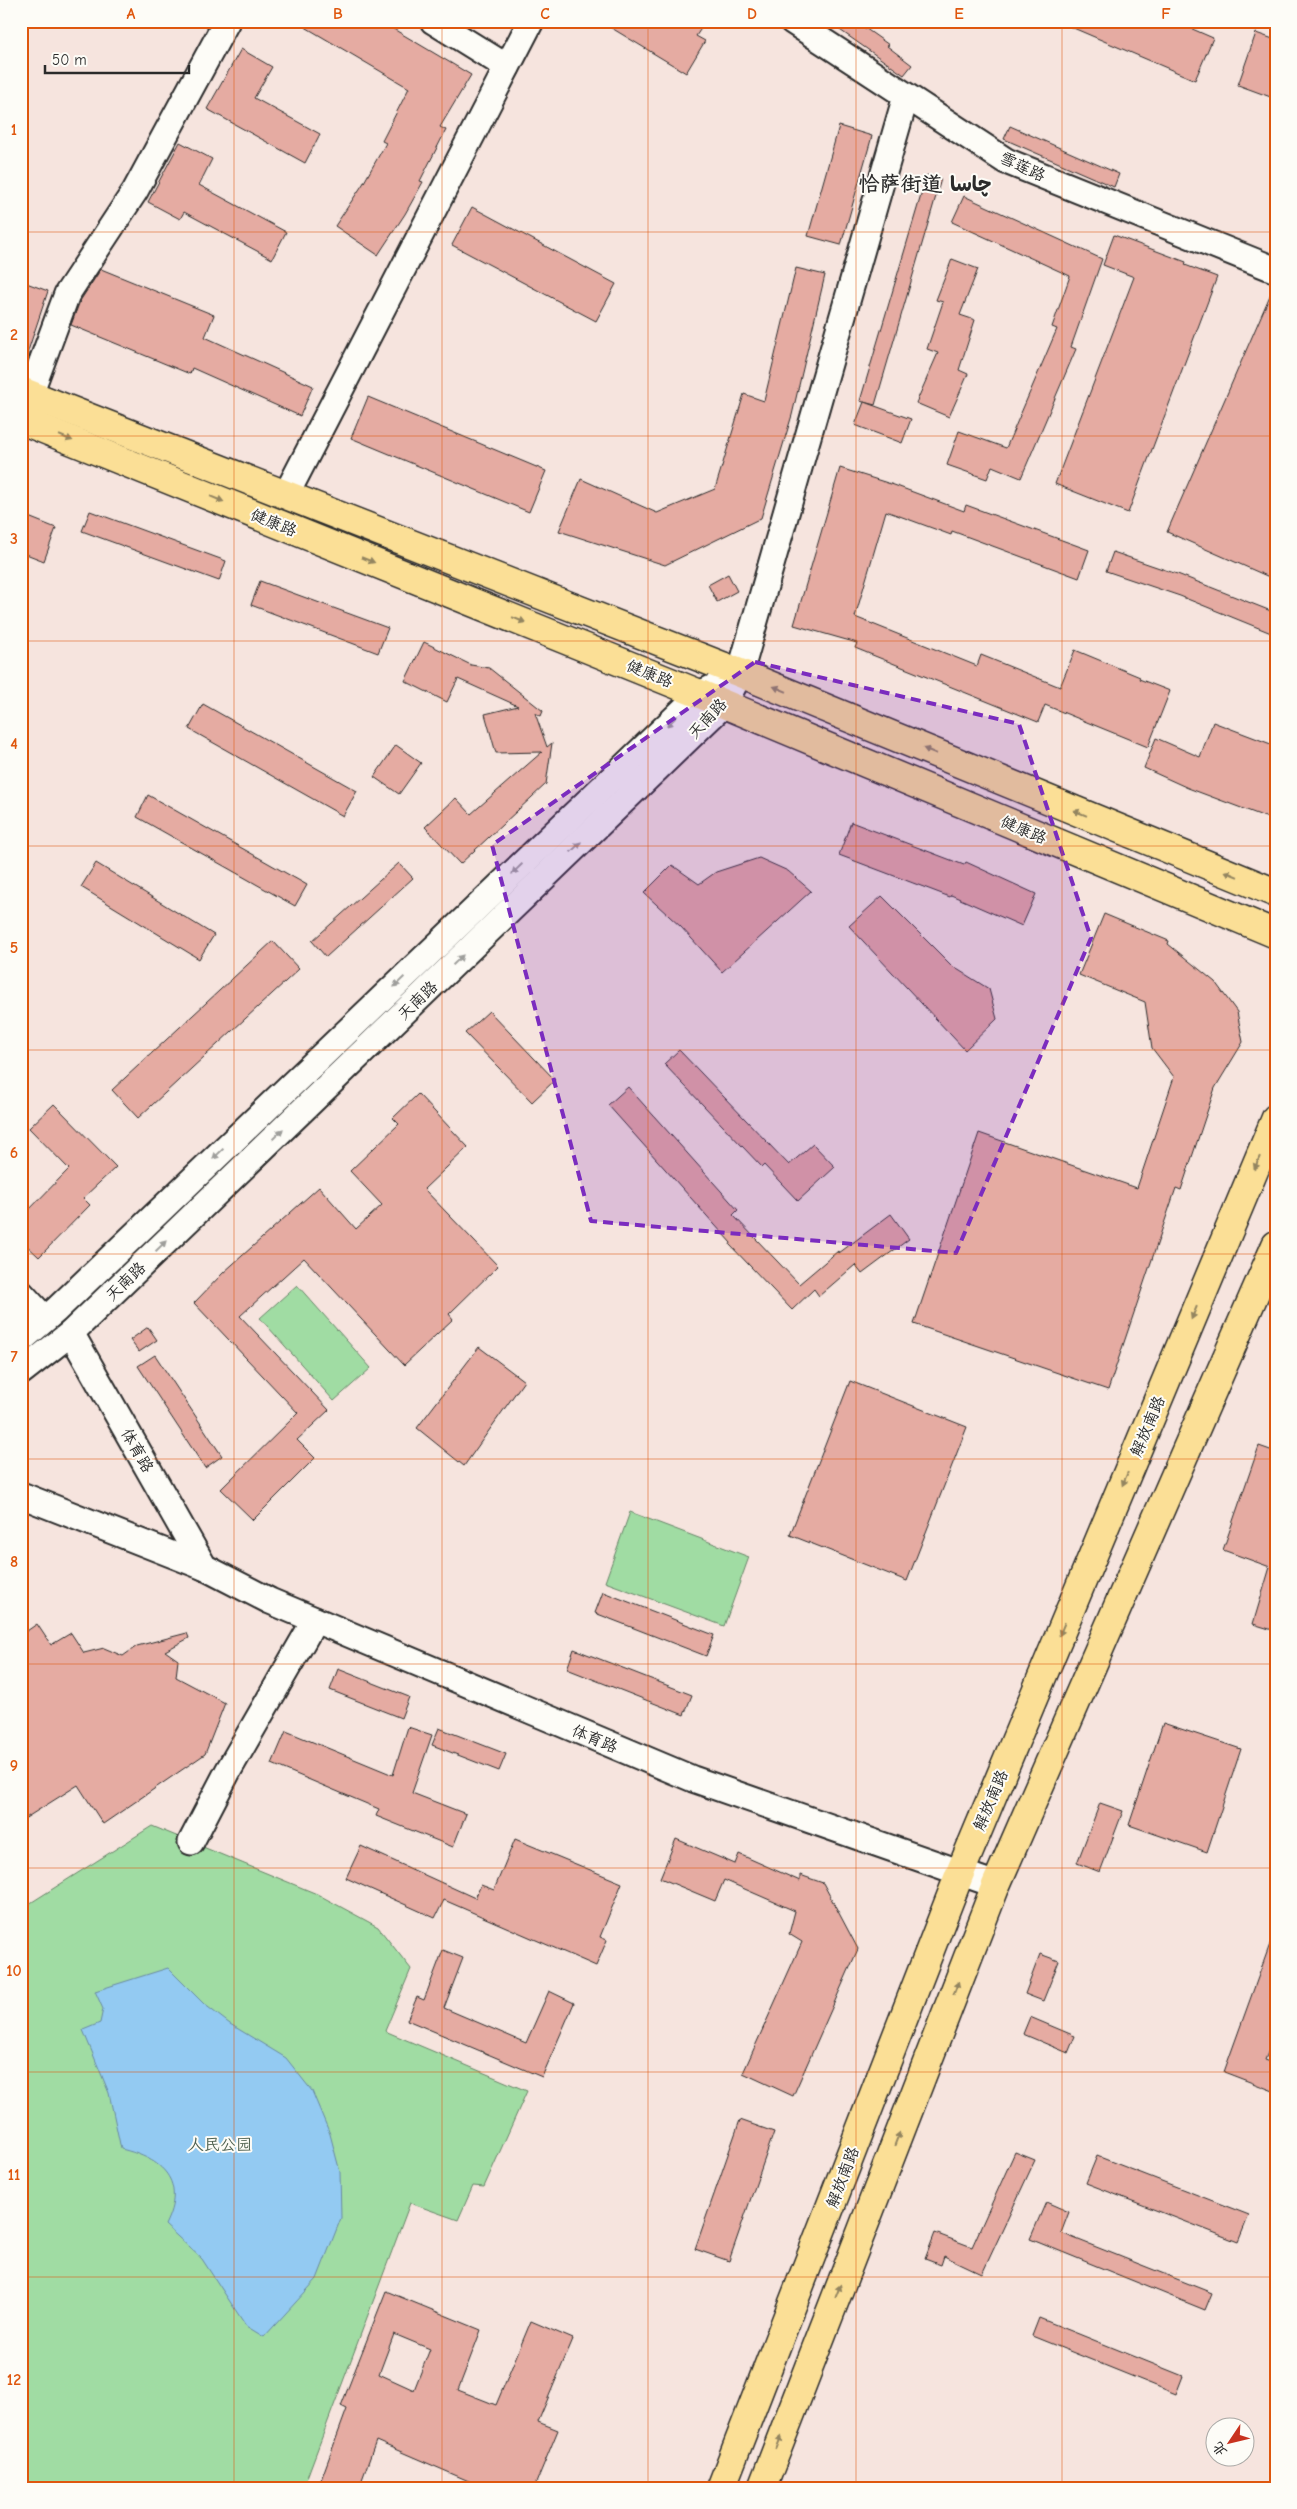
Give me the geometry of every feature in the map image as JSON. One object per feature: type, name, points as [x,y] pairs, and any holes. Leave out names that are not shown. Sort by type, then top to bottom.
[{"type":"main road","name":"健康路","points":[[26,393],[740,673],[1276,893]]},
{"type":"main road","name":"健康路","points":[[21,420],[712,699],[1276,934]]},
{"type":"main road","name":"解放南路","points":[[721,2488],[960,1873],[1276,1118]]},
{"type":"main road","points":[[762,2488],[996,1885],[1276,1245]]},
{"type":"street","points":[[26,393],[67,294],[111,231],[135,191],[227,21]]},
{"type":"street","points":[[433,21],[507,67]]},
{"type":"street","points":[[286,495],[531,21]]},
{"type":"street","name":"雪莲路","points":[[792,21],[1006,161],[1276,270]]},
{"type":"street","points":[[740,673],[906,96]]},
{"type":"street","name":"天南路","points":[[21,1340],[740,673]]},
{"type":"street","name":"天南路","points":[[21,1372],[71,1333],[712,699]]},
{"type":"street","points":[[21,1293],[45,1319]]},
{"type":"street","name":"体育路","points":[[71,1333],[204,1567]]},
{"type":"street","name":"体育路","points":[[21,1495],[204,1567],[270,1601],[693,1779],[996,1885]]},
{"type":"street","points":[[191,1842],[228,1771],[315,1620]]},
{"type":"highlighted area","points":[[755,662],[1019,724],[1091,938],[956,1253],[591,1221],[492,845]]},
{"type":"green space","points":[[297,1285],[371,1368],[334,1401],[260,1318]]},
{"type":"green space","points":[[630,1512],[749,1557],[724,1626],[605,1582]]},
{"type":"green space","name":"人民公园","points":[[152,1826],[317,1894],[378,1927],[411,1969],[385,2031],[527,2091],[484,2187],[473,2186],[458,2220],[410,2203],[303,2488],[21,2488],[21,1909]]},
{"type":"water","points":[[168,1968],[204,2004],[230,2024],[286,2058],[312,2091],[330,2134],[340,2172],[341,2218],[317,2279],[264,2337],[246,2326],[202,2259],[165,2225],[171,2210],[172,2184],[167,2174],[149,2159],[121,2149],[109,2093],[83,2030],[100,2023],[103,2009],[95,1991]]},
{"type":"building","points":[[295,21],[380,21],[471,75],[440,127],[446,130],[420,181],[423,182],[378,255],[335,226],[363,184],[386,143],[382,141],[409,88]]},
{"type":"building","points":[[600,21],[706,21],[696,36],[705,41],[686,73]]},
{"type":"building","points":[[827,21],[855,21],[889,45],[887,46],[912,65],[904,75]]},
{"type":"building","points":[[1057,21],[1174,21],[1213,38],[1195,80]]},
{"type":"building","points":[[1256,33],[1276,40],[1276,99],[1238,85]]},
{"type":"building","points":[[241,49],[272,67],[254,98],[320,134],[305,163],[207,109]]},
{"type":"building","points":[[839,126],[872,136],[841,245],[808,236]]},
{"type":"building","points":[[1010,126],[1119,174],[1114,187],[1004,139]]},
{"type":"building","points":[[180,142],[212,159],[199,185],[286,232],[272,259],[184,212],[180,219],[148,202]]},
{"type":"building","points":[[927,175],[941,179],[875,405],[860,401]]},
{"type":"building","points":[[964,196],[1102,259],[1071,347],[1076,349],[1021,478],[992,466],[987,479],[947,465],[959,431],[1006,448],[1057,329],[1052,327],[1070,276],[952,222]]},
{"type":"building","points":[[472,207],[616,284],[596,321],[452,245]]},
{"type":"building","points":[[1114,235],[1186,262],[1185,265],[1217,277],[1128,513],[1055,484],[1134,277],[1103,265]]},
{"type":"building","points":[[952,259],[978,269],[960,315],[975,320],[959,370],[968,374],[949,417],[916,403],[938,353],[927,349],[943,302],[936,300]]},
{"type":"building","points":[[796,268],[825,275],[792,415],[761,518],[665,565],[559,531],[581,479],[657,513],[715,489],[744,394],[764,401]]},
{"type":"building","points":[[101,269],[214,315],[205,337],[313,386],[300,416],[192,368],[190,374],[71,325],[80,301]]},
{"type":"building","points":[[21,281],[48,291],[24,363],[21,363]]},
{"type":"building","points":[[1276,284],[1276,580],[1167,532]]},
{"type":"building","points":[[368,397],[546,471],[529,512],[351,438]]},
{"type":"building","points":[[864,402],[911,419],[902,443],[855,425]]},
{"type":"building","points":[[840,468],[894,485],[964,511],[966,505],[1089,550],[1079,578],[952,531],[951,535],[886,511],[855,617],[977,666],[981,655],[1060,687],[1075,650],[1140,677],[1139,679],[1170,691],[1148,747],[1045,705],[1038,722],[855,648],[857,643],[794,625]]},
{"type":"building","points":[[90,511],[226,561],[219,581],[82,531]]},
{"type":"building","points":[[21,514],[56,528],[44,561],[21,552]]},
{"type":"building","points":[[1113,552],[1180,575],[1276,613],[1276,635],[1180,596],[1106,571]]},
{"type":"building","points":[[728,574],[737,591],[717,602],[708,585]]},
{"type":"building","points":[[260,581],[388,628],[378,653],[251,605]]},
{"type":"building","points":[[424,642],[471,665],[489,668],[543,711],[541,716],[535,713],[547,747],[552,743],[546,784],[460,864],[425,827],[456,798],[471,814],[542,752],[496,753],[485,714],[518,706],[458,679],[447,702],[405,681]]},
{"type":"building","points":[[203,704],[357,791],[343,816],[189,729]]},
{"type":"building","points":[[1213,722],[1276,746],[1276,821],[1188,788],[1144,768],[1156,738],[1200,757]]},
{"type":"building","points":[[396,745],[421,763],[399,794],[374,777]]},
{"type":"building","points":[[148,795],[307,885],[295,906],[137,817]]},
{"type":"building","points":[[851,822],[964,865],[966,862],[1036,894],[1022,926],[951,895],[950,897],[839,855]]},
{"type":"building","points":[[759,858],[788,871],[811,891],[722,972],[681,927],[644,893],[672,865],[699,884],[716,872]]},
{"type":"building","points":[[96,863],[214,935],[199,959],[81,887]]},
{"type":"building","points":[[399,863],[413,878],[326,957],[312,941]]},
{"type":"building","points":[[882,896],[952,966],[989,989],[997,1019],[965,1050],[849,926]]},
{"type":"building","points":[[1104,914],[1169,941],[1168,944],[1215,982],[1237,1012],[1243,1042],[1215,1088],[1181,1190],[1176,1188],[1108,1390],[914,1324],[979,1133],[1137,1188],[1174,1077],[1152,1048],[1145,1002],[1079,975]]},
{"type":"building","points":[[273,941],[299,969],[138,1118],[112,1090]]},
{"type":"building","points":[[489,1011],[555,1080],[532,1102],[465,1033]]},
{"type":"building","points":[[679,1050],[789,1165],[813,1144],[835,1167],[798,1201],[764,1165],[762,1167],[664,1064]]},
{"type":"building","points":[[628,1087],[738,1210],[733,1215],[799,1284],[838,1251],[839,1253],[891,1214],[909,1239],[862,1274],[855,1265],[819,1296],[814,1289],[792,1310],[730,1245],[731,1243],[608,1105]]},
{"type":"building","points":[[418,1094],[468,1147],[424,1189],[498,1266],[449,1314],[453,1319],[404,1365],[304,1258],[240,1316],[329,1410],[297,1440],[315,1458],[253,1520],[221,1489],[298,1413],[194,1303],[223,1273],[319,1187],[356,1229],[382,1205],[350,1171],[399,1124],[393,1118]]},
{"type":"building","points":[[54,1104],[116,1167],[83,1198],[90,1205],[39,1257],[21,1240],[21,1218],[69,1169],[29,1128]]},
{"type":"building","points":[[148,1327],[157,1340],[139,1352],[130,1340]]},
{"type":"building","points":[[479,1347],[524,1381],[464,1466],[417,1428]]},
{"type":"building","points":[[155,1355],[222,1456],[205,1468],[138,1366]]},
{"type":"building","points":[[850,1381],[967,1427],[907,1581],[790,1535]]},
{"type":"building","points":[[1259,1446],[1276,1452],[1276,1554],[1274,1560],[1276,1561],[1276,1631],[1253,1624],[1270,1567],[1223,1550]]},
{"type":"building","points":[[603,1592],[714,1635],[706,1656],[595,1613]]},
{"type":"building","points":[[37,1624],[51,1645],[71,1633],[84,1653],[104,1648],[123,1656],[137,1646],[187,1633],[189,1638],[165,1651],[178,1660],[176,1677],[225,1703],[205,1754],[103,1824],[78,1785],[21,1821],[21,1635]]},
{"type":"building","points":[[574,1649],[692,1695],[684,1715],[567,1669]]},
{"type":"building","points":[[338,1669],[409,1697],[401,1718],[330,1690]]},
{"type":"building","points":[[1163,1723],[1241,1749],[1207,1852],[1129,1825]]},
{"type":"building","points":[[408,1727],[432,1735],[412,1793],[466,1814],[453,1847],[376,1816],[379,1809],[272,1764],[286,1731],[393,1775]]},
{"type":"building","points":[[439,1728],[506,1754],[499,1771],[432,1745]]},
{"type":"building","points":[[1100,1803],[1123,1811],[1100,1872],[1077,1863]]},
{"type":"building","points":[[515,1839],[622,1883],[600,1937],[607,1940],[596,1966],[444,1900],[435,1918],[346,1878],[361,1846],[475,1898],[481,1885],[494,1890]]},
{"type":"building","points":[[676,1839],[735,1864],[739,1854],[800,1881],[800,1875],[823,1883],[858,1949],[793,2096],[743,2073],[802,1942],[789,1934],[795,1911],[724,1880],[715,1901],[660,1878]]},
{"type":"building","points":[[1274,1933],[1276,1933],[1276,2032],[1265,2060],[1276,2064],[1276,2092],[1224,2072]]},
{"type":"building","points":[[443,1950],[463,1958],[444,2008],[526,2043],[549,1991],[574,2003],[542,2077],[407,2020],[417,1997],[424,2000]]},
{"type":"building","points":[[1040,1954],[1059,1961],[1043,2001],[1025,1994]]},
{"type":"building","points":[[1030,2017],[1075,2036],[1068,2053],[1023,2034]]},
{"type":"building","points":[[740,2120],[774,2132],[729,2261],[695,2249]]},
{"type":"building","points":[[1015,2152],[1035,2160],[982,2274],[944,2256],[941,2265],[925,2259],[935,2233],[972,2247]]},
{"type":"building","points":[[1097,2156],[1249,2215],[1238,2242],[1086,2183]]},
{"type":"building","points":[[1046,2202],[1069,2212],[1061,2233],[1212,2293],[1205,2310],[1030,2239]]},
{"type":"building","points":[[386,2291],[481,2330],[458,2390],[496,2405],[531,2321],[573,2339],[538,2422],[558,2430],[534,2488],[485,2488],[376,2441],[359,2488],[318,2488],[347,2409],[341,2406]],"holes":[[[394,2334],[430,2349],[414,2390],[379,2374]]]},
{"type":"building","points":[[1039,2318],[1183,2376],[1176,2394],[1032,2336]]},
{"type":"district","name":"恰萨街道 چاسا","points":[[925,184]]}]
